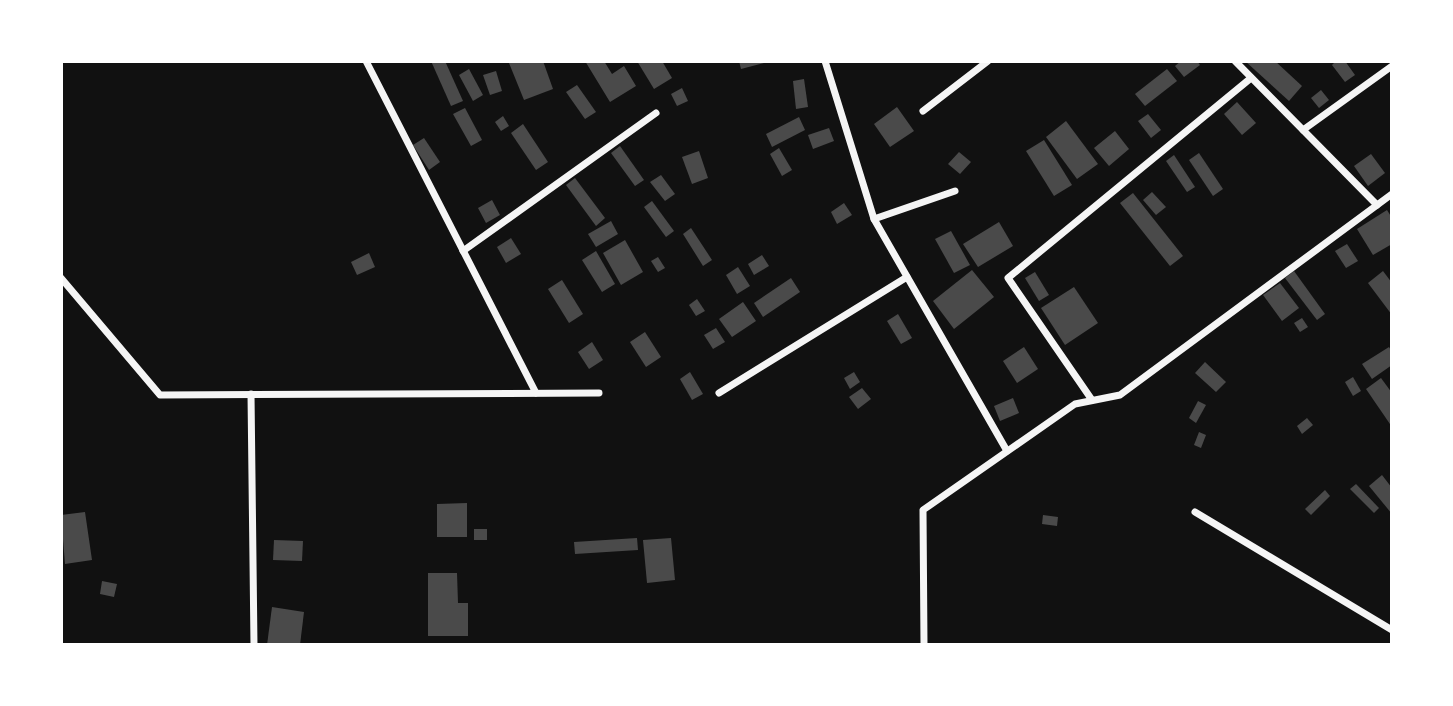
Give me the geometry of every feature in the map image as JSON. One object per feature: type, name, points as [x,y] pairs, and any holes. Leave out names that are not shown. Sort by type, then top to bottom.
[{"type":"street","points":[[366,61],[536,393]]},
{"type":"street","points":[[825,61],[874,219],[1007,451]]},
{"type":"street","points":[[923,111],[988,61]]},
{"type":"street","points":[[1235,61],[1377,205]]},
{"type":"street","points":[[1303,130],[1392,66]]},
{"type":"street","points":[[1091,400],[1008,278],[1251,78]]},
{"type":"street","points":[[463,251],[656,113]]},
{"type":"street","points":[[874,219],[955,191]]},
{"type":"street","points":[[924,645],[923,510],[1075,404],[1120,394],[1390,198]]},
{"type":"street","points":[[719,394],[907,277]]},
{"type":"street","points":[[61,278],[160,395],[598,393]]},
{"type":"street","points":[[251,394],[254,645]]},
{"type":"street","points":[[1195,512],[1392,629]]},
{"type":"building","points":[[431,61],[445,61],[463,101],[451,106]]},
{"type":"building","points":[[543,61],[553,89],[524,100],[509,63]]},
{"type":"building","points":[[585,61],[604,61],[612,74],[624,66],[636,86],[610,102]]},
{"type":"building","points":[[637,61],[662,61],[672,78],[654,89]]},
{"type":"building","points":[[739,61],[768,61],[768,62],[741,69]]},
{"type":"building","points":[[1181,61],[1197,61],[1200,65],[1184,77],[1175,66]]},
{"type":"building","points":[[1245,61],[1275,61],[1302,86],[1289,101]]},
{"type":"building","points":[[1336,61],[1345,61],[1355,75],[1345,82],[1332,65]]},
{"type":"building","points":[[469,69],[483,95],[473,101],[459,75]]},
{"type":"building","points":[[1167,69],[1177,81],[1145,106],[1135,94]]},
{"type":"building","points":[[496,71],[502,91],[490,95],[483,75]]},
{"type":"building","points":[[804,79],[808,107],[796,109],[793,81]]},
{"type":"building","points":[[577,85],[596,112],[585,119],[566,92]]},
{"type":"building","points":[[682,88],[688,101],[677,106],[671,94]]},
{"type":"building","points":[[1321,90],[1329,100],[1319,108],[1311,98]]},
{"type":"building","points":[[1237,102],[1256,123],[1242,135],[1224,114]]},
{"type":"building","points":[[897,107],[914,131],[890,147],[874,124]]},
{"type":"building","points":[[465,108],[482,140],[471,146],[453,114]]},
{"type":"building","points":[[1148,114],[1161,130],[1151,138],[1138,121]]},
{"type":"building","points":[[503,116],[509,126],[501,131],[495,122]]},
{"type":"building","points":[[799,117],[805,130],[772,147],[766,134]]},
{"type":"building","points":[[1066,121],[1098,164],[1077,179],[1046,137]]},
{"type":"building","points":[[523,124],[548,162],[536,170],[511,133]]},
{"type":"building","points":[[829,128],[834,141],[813,149],[808,135]]},
{"type":"building","points":[[1115,131],[1129,149],[1109,166],[1094,148]]},
{"type":"building","points":[[424,138],[440,162],[429,170],[413,145]]},
{"type":"building","points":[[1044,140],[1072,185],[1054,196],[1026,151]]},
{"type":"building","points":[[620,146],[644,180],[635,186],[611,153]]},
{"type":"building","points":[[779,148],[792,170],[782,176],[770,154]]},
{"type":"building","points":[[699,151],[708,178],[692,184],[682,157]]},
{"type":"building","points":[[959,152],[971,162],[960,174],[948,164]]},
{"type":"building","points":[[1199,153],[1223,189],[1213,196],[1189,160]]},
{"type":"building","points":[[1371,154],[1385,173],[1368,186],[1354,166]]},
{"type":"building","points":[[1174,155],[1195,187],[1187,192],[1166,161]]},
{"type":"building","points":[[661,175],[675,194],[665,201],[650,182]]},
{"type":"building","points":[[575,178],[605,218],[596,226],[566,185]]},
{"type":"building","points":[[1152,192],[1166,207],[1156,215],[1143,200]]},
{"type":"building","points":[[1133,193],[1183,256],[1170,266],[1120,203]]},
{"type":"building","points":[[492,200],[500,215],[486,223],[478,208]]},
{"type":"building","points":[[652,201],[674,231],[666,237],[644,207]]},
{"type":"building","points":[[844,203],[852,215],[837,224],[831,212]]},
{"type":"building","points":[[1387,210],[1392,218],[1392,244],[1373,255],[1357,229]]},
{"type":"building","points":[[611,221],[618,234],[596,247],[588,234]]},
{"type":"building","points":[[999,222],[1013,246],[978,267],[963,244]]},
{"type":"building","points":[[691,228],[712,260],[703,266],[683,234]]},
{"type":"building","points":[[951,231],[970,265],[954,273],[935,239]]},
{"type":"building","points":[[511,238],[521,254],[506,263],[497,247]]},
{"type":"building","points":[[625,240],[643,272],[621,285],[603,253]]},
{"type":"building","points":[[1347,244],[1358,261],[1346,268],[1335,251]]},
{"type":"building","points":[[596,251],[615,284],[602,292],[582,260]]},
{"type":"building","points":[[369,253],[375,267],[357,275],[351,262]]},
{"type":"building","points":[[762,255],[769,266],[754,275],[748,264]]},
{"type":"building","points":[[658,257],[665,268],[658,272],[651,261]]},
{"type":"building","points":[[738,267],[750,286],[737,294],[726,275]]},
{"type":"building","points":[[972,270],[994,297],[954,329],[933,301]]},
{"type":"building","points":[[1294,271],[1325,314],[1317,320],[1285,278]]},
{"type":"building","points":[[1383,271],[1392,283],[1392,315],[1368,283]]},
{"type":"building","points":[[1035,272],[1049,295],[1039,301],[1025,278]]},
{"type":"building","points":[[791,278],[800,292],[763,317],[754,303]]},
{"type":"building","points":[[562,280],[583,314],[569,323],[548,289]]},
{"type":"building","points":[[1280,283],[1299,308],[1282,321],[1263,295]]},
{"type":"building","points":[[1074,287],[1098,323],[1065,345],[1041,308]]},
{"type":"building","points":[[697,299],[705,311],[696,316],[689,305]]},
{"type":"building","points":[[743,302],[756,321],[732,337],[719,319]]},
{"type":"building","points":[[898,314],[912,338],[901,344],[887,321]]},
{"type":"building","points":[[1302,318],[1308,327],[1300,332],[1294,323]]},
{"type":"building","points":[[716,328],[725,342],[713,349],[704,335]]},
{"type":"building","points":[[645,332],[661,357],[646,367],[630,342]]},
{"type":"building","points":[[592,342],[603,360],[589,369],[578,352]]},
{"type":"building","points":[[1024,347],[1038,369],[1017,383],[1003,361]]},
{"type":"building","points":[[1389,347],[1392,352],[1392,365],[1372,379],[1362,364]]},
{"type":"building","points":[[1205,362],[1226,382],[1216,392],[1195,373]]},
{"type":"building","points":[[690,372],[703,394],[692,400],[680,379]]},
{"type":"building","points":[[854,372],[860,382],[850,389],[844,378]]},
{"type":"building","points":[[1353,377],[1361,391],[1353,396],[1345,382]]},
{"type":"building","points":[[1381,378],[1392,393],[1392,427],[1366,389]]},
{"type":"building","points":[[862,388],[871,399],[858,409],[849,397]]},
{"type":"building","points":[[1013,398],[1019,413],[1000,421],[994,406]]},
{"type":"building","points":[[1198,401],[1206,405],[1196,423],[1189,418]]},
{"type":"building","points":[[1307,418],[1313,425],[1302,434],[1297,426]]},
{"type":"building","points":[[1199,432],[1206,435],[1201,448],[1194,445]]},
{"type":"building","points":[[1382,475],[1392,488],[1392,514],[1369,486]]},
{"type":"building","points":[[1356,484],[1379,508],[1374,513],[1350,489]]},
{"type":"building","points":[[1325,490],[1330,496],[1311,515],[1305,509]]},
{"type":"building","points":[[467,503],[467,537],[437,537],[437,504]]},
{"type":"building","points":[[85,512],[92,560],[65,564],[61,515]]},
{"type":"building","points":[[1043,515],[1058,517],[1057,526],[1042,524]]},
{"type":"building","points":[[474,529],[487,529],[487,540],[474,540]]},
{"type":"building","points":[[637,538],[638,550],[575,554],[574,542]]},
{"type":"building","points":[[671,538],[675,580],[647,583],[643,540]]},
{"type":"building","points":[[274,540],[303,541],[302,561],[273,560]]},
{"type":"building","points":[[428,573],[457,573],[458,603],[468,603],[468,636],[428,636]]},
{"type":"building","points":[[102,581],[117,584],[114,597],[100,594]]},
{"type":"building","points":[[272,607],[304,612],[300,645],[267,645]]}]
